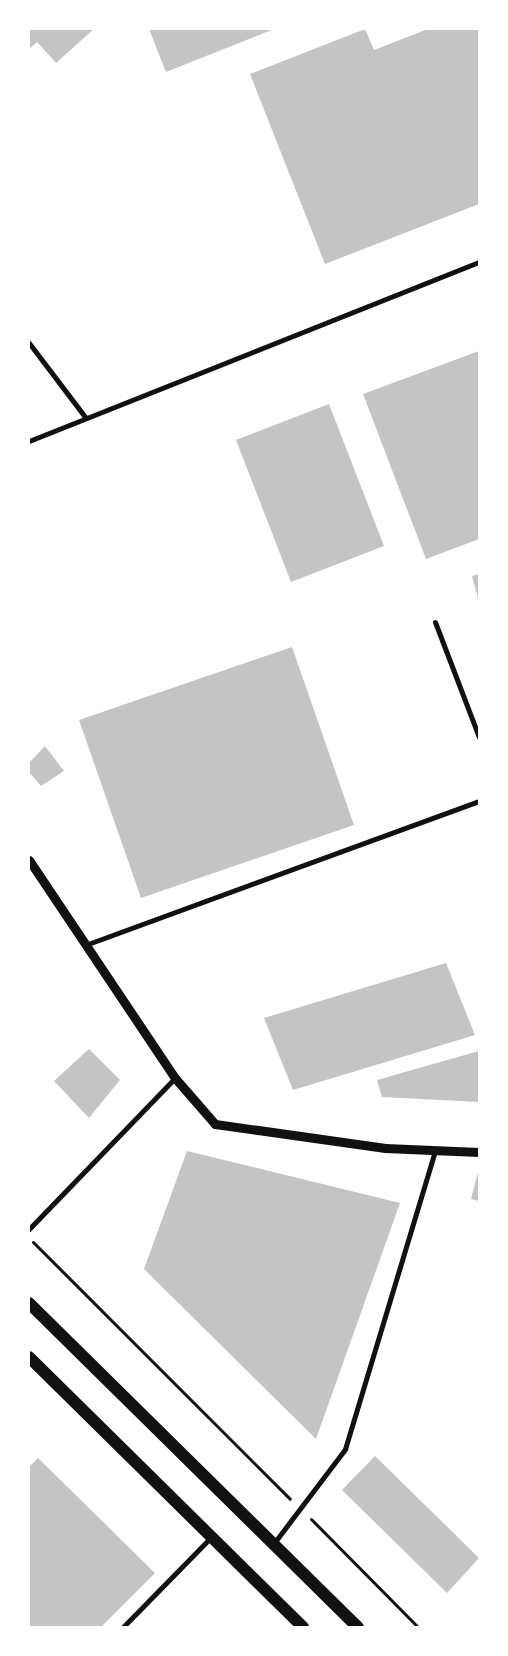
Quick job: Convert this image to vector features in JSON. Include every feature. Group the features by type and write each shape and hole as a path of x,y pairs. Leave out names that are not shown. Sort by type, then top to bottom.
{"main road":[{"path":"29,1303 358,1627"},
{"path":"29,1357 303,1627"}],"street":[{"path":"29,440 479,262"},
{"path":"29,343 86,418"},
{"path":"435,622 479,737"},
{"path":"88,944 479,801"},
{"path":"29,860 88,944 175,1078 215,1124 385,1148 479,1152"},
{"path":"29,1229 175,1078"},
{"path":"274,1543 298,1507 345,1449 436,1150"},
{"path":"124,1627 211,1536"}],"path":[{"path":"29,1238 418,1627"}],"building":[{"path":"29,29 94,29 56,63 37,42 29,49"},
{"path":"149,29 274,29 166,72"},
{"path":"365,29 374,50 428,29 479,29 479,204 325,264 250,74"},
{"path":"479,351 479,539 426,559 363,394"},
{"path":"329,404 384,546 291,582 236,440"},
{"path":"479,574 479,602 472,576"},
{"path":"292,647 354,825 141,898 79,720"},
{"path":"45,746 64,771 41,786 29,772 29,763"},
{"path":"446,963 475,1035 293,1090 264,1018"},
{"path":"89,1049 120,1080 89,1118 54,1081"},
{"path":"479,1051 479,1102 382,1097 377,1080"},
{"path":"187,1151 400,1203 316,1439 144,1269"},
{"path":"479,1168 479,1201 471,1199"},
{"path":"375,1456 479,1558 447,1593 342,1490"},
{"path":"38,1458 155,1573 101,1627 29,1627 29,1467"}]}
